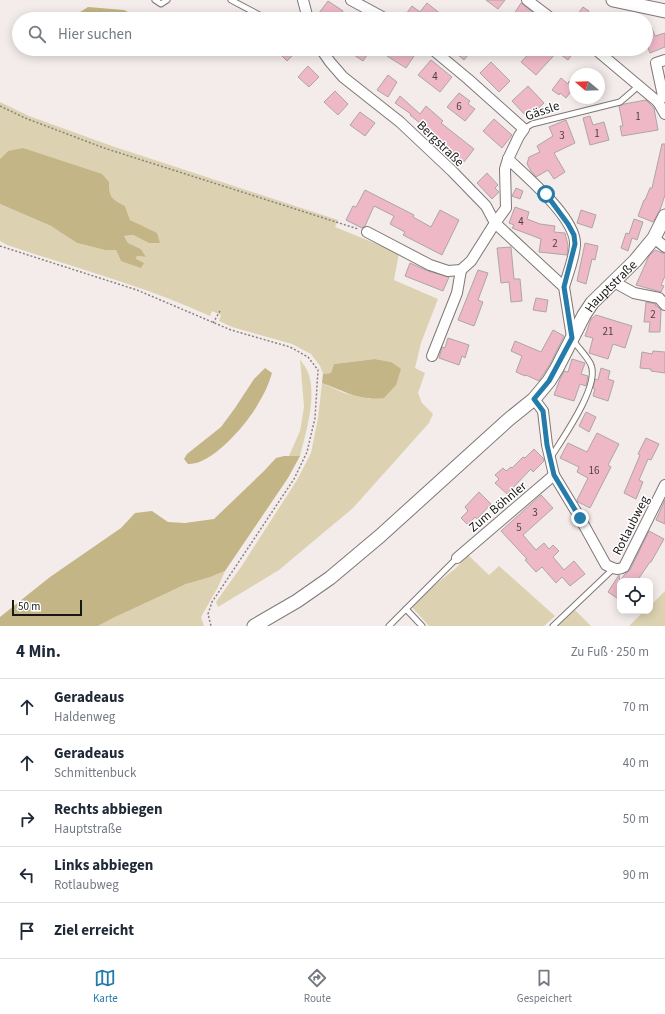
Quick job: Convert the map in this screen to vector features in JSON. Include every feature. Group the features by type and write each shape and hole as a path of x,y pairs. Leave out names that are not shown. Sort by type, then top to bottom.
{"street":[{"path":"303,0 306,12"},
{"path":"350,0 373,12"},
{"path":"527,0 543,12"},
{"path":"613,0 665,11"},
{"name":"Bergstraße","path":"326,56 343,77 400,122 452,171 486,206 495,223 564,287"},
{"path":"440,56 524,129"},
{"path":"604,56 658,102 665,114"},
{"path":"658,102 663,96 656,63 665,60"},
{"name":"Gässle","path":"495,223 506,208 505,169 508,159 524,129"},
{"path":"508,159 546,194 568,224 574,235 575,244 564,287 572,338"},
{"name":"Hauptstraße","path":"254,626 297,601 330,578 386,531 508,420 534,399 553,374 584,315 592,303 635,261 654,238 665,216"},
{"path":"432,356 457,293 461,270 471,261 495,223"},
{"path":"367,232 430,265 448,270 461,270"},
{"path":"654,238 665,247"},
{"path":"614,282 634,293 659,298 665,305"},
{"name":"Rotlaubweg","path":"534,399 543,411 547,445 554,475 606,565 613,569 624,567 665,485"},
{"name":"Zum Böhnler","path":"457,558 554,475"}],"lane":[{"path":"155,0 161,4 167,0"},
{"path":"231,0 254,12"},
{"name":"Gässle","path":"524,129 532,124 620,102 638,85"},
{"path":"550,458 575,419 586,397 593,377 592,366 572,338"},
{"path":"389,626 457,558"},
{"path":"553,626 613,569"},
{"path":"406,609 422,626"}],"path":[{"path":"0,106 25,118 104,148 367,232"},
{"path":"0,246 137,290 231,330 290,347 308,357 318,370 315,418 306,452 294,479 212,602 208,614 211,626"},
{"path":"213,323 220,311"}],"shaded area":[{"path":"88,7 124,10 128,12 80,12"},
{"path":"0,102 29,116 112,146 338,220 335,227 399,253 394,280 438,299 421,343 415,368 425,373 418,393 422,403 433,414 429,423 353,508 279,570 218,607 216,602 241,567 297,480 311,453 318,418 322,383 344,393 370,399 391,362 375,359 334,364 331,373 323,374 320,366 311,354 292,344 232,327 219,321 221,315 212,311 210,316 135,286 7,245 0,241 0,204 51,226 77,243 105,250 116,250 121,261 136,259 137,256 146,257 141,249 128,243 124,236 133,235 149,243 141,226 130,220 125,206 117,202 112,197 109,182 8,151 0,159"},
{"path":"23,148 102,174 109,182 112,197 117,202 125,206 130,220 157,233 160,243 149,243 133,235 124,236 128,243 141,249 146,257 137,256 136,259 144,263 141,268 121,261 116,250 105,250 77,243 51,226 0,204 0,159 8,151"},
{"path":"300,359 307,370 310,379 310,413 300,456 289,456 300,431 304,407"},
{"path":"375,359 391,362 401,369 396,385 384,398 375,399 359,397 322,383 323,374 331,373 334,364"},
{"path":"265,368 272,373 266,389 253,412 238,432 218,451 197,463 188,464 184,459 187,454 221,427 254,379"},
{"path":"284,456 300,456 288,478 225,571 186,584 98,626 0,626 0,617 50,577 121,528 135,513 152,511 168,522 185,523 214,519 276,458"},
{"path":"468,555 489,575 499,566 555,616 544,626 429,626 410,605 456,568"},
{"path":"225,571 201,617 204,626 98,626 151,599 189,583"},
{"path":"665,591 665,626 629,626 641,614 653,614 653,603"},
{"path":"575,610 591,626 556,626"}],"building":[{"path":"486,0 505,0 498,9"},
{"path":"328,1 343,11 342,12 320,12"},
{"path":"427,3 438,12 420,12"},
{"path":"521,3 533,12 515,12"},
{"path":"412,6 420,12 408,12"},
{"path":"583,7 589,11 588,12 579,12"},
{"path":"653,31 655,36 665,33 665,47 653,52"},
{"path":"282,56 292,56 287,61"},
{"path":"356,56 366,56 363,61"},
{"path":"387,56 414,56 406,68"},
{"path":"459,56 467,56 464,60"},
{"path":"527,56 553,56 536,75 521,62"},
{"path":"562,56 571,56 568,60"},
{"path":"431,60 452,77 440,92 418,75"},
{"path":"491,62 510,81 499,92 480,73"},
{"path":"308,66 319,77 309,87 298,77"},
{"path":"388,75 397,82 388,97 377,90"},
{"path":"561,78 568,84 569,81 569,94 566,98 560,93 559,95 552,90"},
{"path":"528,86 544,103 528,118 512,101"},
{"path":"335,91 348,104 338,115 324,102"},
{"path":"459,93 470,101 468,104 475,109 465,121 447,107"},
{"path":"400,96 420,114 426,106 443,121 441,123 474,149 464,162 442,144 443,142 410,115 411,114 395,103"},
{"path":"646,100 654,108 658,130 622,136 620,126 623,126 619,106"},
{"path":"360,112 375,123 365,136 350,125"},
{"path":"590,116 593,125 604,122 609,140 590,145 583,118"},
{"path":"494,119 512,135 502,148 483,131"},
{"path":"566,120 575,143 554,153 565,172 554,179 548,170 536,177 527,164 529,157 540,152 537,146 553,136 549,127"},
{"path":"662,144 665,144 665,195 660,210 653,222 638,216 650,188 652,188"},
{"path":"487,173 498,185 495,188 499,192 492,199 477,183"},
{"path":"516,188 523,191 520,199 512,196"},
{"path":"365,190 414,215 413,217 431,227 440,210 459,220 442,255 403,235 405,232 390,224 394,216 374,206 365,226 362,228 346,220 353,206 356,207"},
{"path":"515,207 529,212 527,219 540,224 555,226 554,232 565,233 568,245 567,255 539,252 541,239 512,228 514,225 509,223"},
{"path":"581,210 596,215 592,228 577,223"},
{"path":"634,219 643,222 637,240 632,238 628,251 621,248 626,233 629,234"},
{"path":"585,243 598,246 595,260 592,259 586,284 577,281"},
{"path":"511,247 514,279 520,279 522,301 511,302 509,282 501,283 497,248"},
{"path":"655,250 665,254 665,276 661,285 664,286 661,292 636,285 649,256"},
{"path":"410,263 428,271 449,277 443,291 405,276"},
{"path":"478,270 488,273 478,300 483,302 474,326 458,320"},
{"path":"536,298 548,300 546,312 533,310"},
{"path":"646,302 656,304 655,306 661,310 660,332 649,332 650,322 644,322"},
{"path":"596,315 632,326 625,348 613,344 608,359 589,353 593,338 585,336 591,319"},
{"path":"553,330 564,336 550,364 539,381 516,372 522,356 511,351 515,341 541,352"},
{"path":"448,338 469,345 465,358 462,356 459,365 439,358 442,347 445,348"},
{"path":"653,351 665,352 665,373 640,368 642,352 652,354"},
{"path":"572,359 585,363 581,374 588,376 586,386 580,384 574,401 554,395 564,371 568,372"},
{"path":"601,368 610,371 608,379 614,381 608,401 593,396 595,379 598,380"},
{"path":"586,412 596,417 589,432 579,426"},
{"path":"597,433 619,444 608,465 611,467 590,508 577,500 588,478 577,472 579,467 560,458 568,443 587,452"},
{"path":"646,438 659,444 651,460 648,459 639,480 643,482 636,499 624,493 640,455 638,454"},
{"path":"534,449 544,461 533,472 531,469 507,494 495,483 499,479 495,475 503,468 506,471 511,467 512,468"},
{"path":"479,492 491,504 477,519 475,517 468,525 461,518 468,511 465,507"},
{"path":"541,495 553,508 523,535 536,550 544,543 549,549 553,545 559,551 553,557 564,570 574,561 585,574 570,586 562,577 556,583 542,567 536,572 525,560 527,559 501,531"},
{"path":"665,500 665,524 656,520"},
{"path":"649,531 664,539 639,578 622,578 630,570"},
{"path":"617,578 617,598 608,592"}],"route":[{"path":"546,194 568,224 574,235 575,244 572,261 564,287 572,338 549,381 534,399 543,411 547,445 554,475 580,518"}]}
